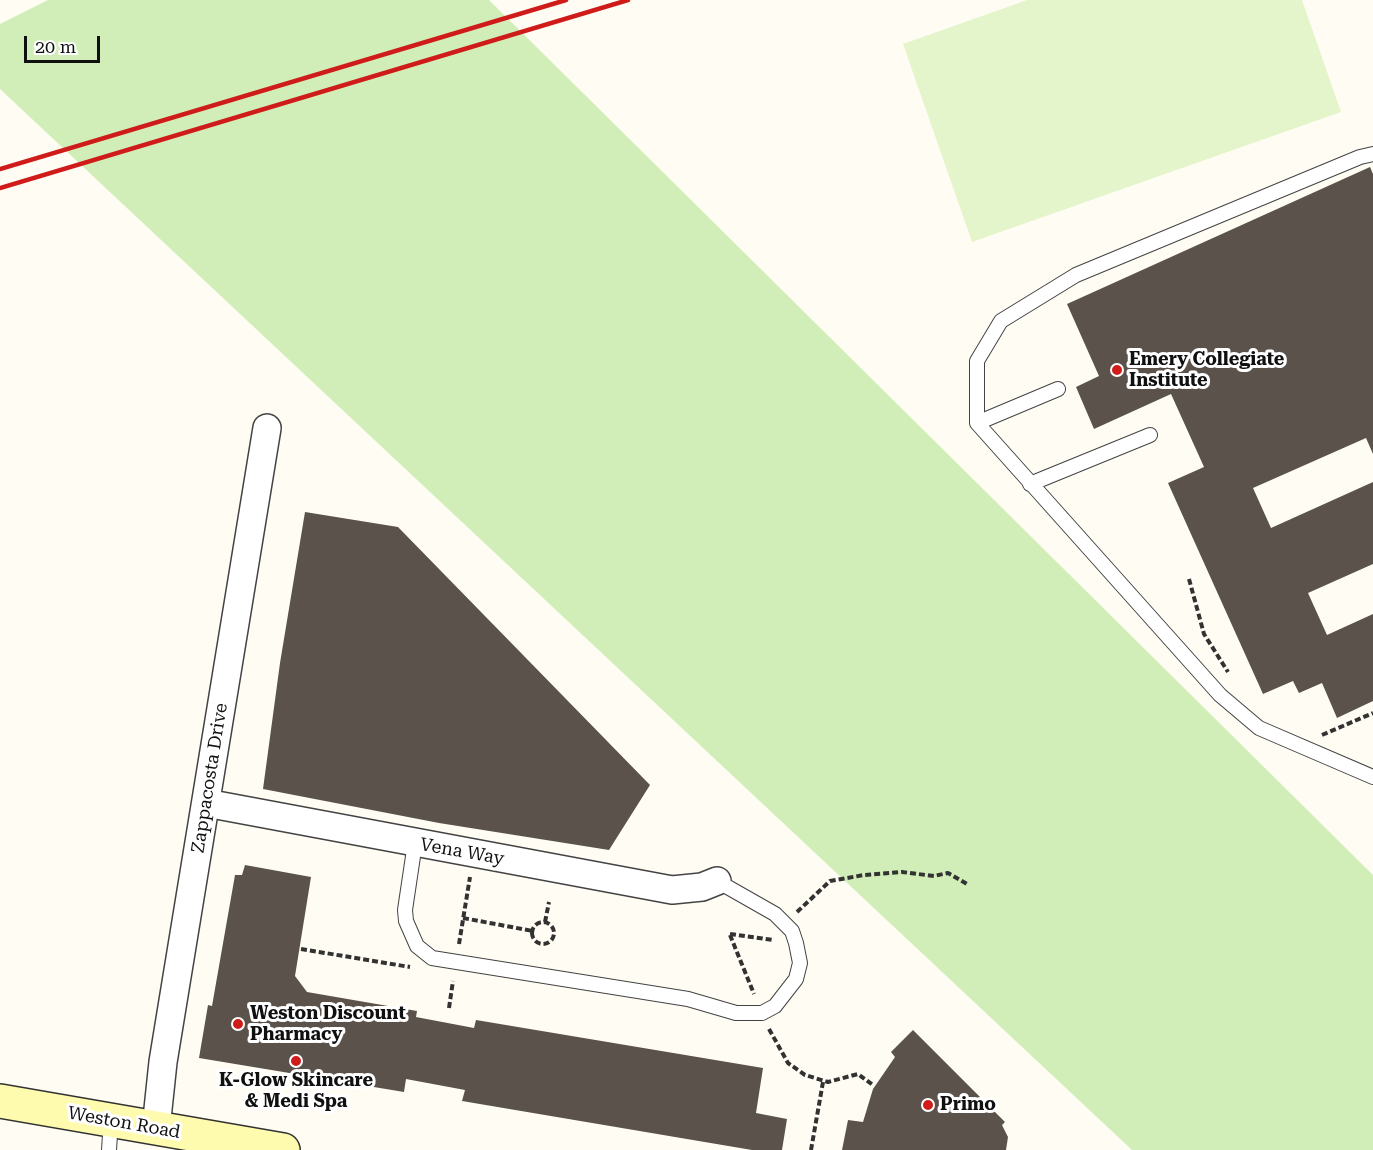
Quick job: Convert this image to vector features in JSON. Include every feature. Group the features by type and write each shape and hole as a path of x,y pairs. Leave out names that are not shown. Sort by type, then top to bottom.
{"main road":[{"name":"Weston Road","path":"0,1101 110,1135 155,1133 283,1150"}],"street":[{"name":"Zappacosta Drive","path":"155,1133 163,1062 267,428"},
{"name":"Vena Way","path":"206,803 672,890 702,887 717,880"}],"lane":[{"path":"1373,154 1360,157 1076,275 1001,321 976,361 977,423 1220,695 1259,728 1373,777"},
{"path":"977,423 1058,389"},
{"path":"1030,484 1150,435"},
{"path":"415,843 405,910 406,921 417,946 432,958 688,999 735,1012 762,1013 776,1006 796,979 800,963 796,943 792,932 775,914 717,880"}],"path":[{"path":"1189,579 1204,634 1229,674"},
{"path":"1321,735 1373,712"},
{"path":"1312,732 1332,740"},
{"path":"449,1008 475,853"},
{"path":"818,892 830,881 885,872 924,873 934,876 948,873 967,884"},
{"path":"545,922 549,902"},
{"path":"463,918 533,930"},
{"path":"545,922 553,929 554,936 550,942 539,943 534,938 533,930 536,925 545,922"},
{"path":"729,934 777,1047 788,1063 805,1075 823,1082 840,1080 858,1074 873,1086"},
{"path":"301,949 410,967"},
{"path":"811,1150 823,1082"}],"green space":[{"path":"48,0 489,0 1373,875 1373,1150 1132,1150 0,89 0,24"},
{"path":"1027,0 1302,0 1341,112 972,242 903,44"}],"building":[{"path":"1370,167 1373,174 1373,454 1366,438 1253,488 1271,528 1373,482 1373,564 1308,593 1327,635 1373,614 1373,701 1337,718 1322,683 1299,693 1293,681 1263,694 1168,483 1204,467 1171,394 1094,429 1076,387 1099,376 1067,304"},
{"path":"305,512 398,527 650,785 609,850 439,823 263,789 280,663"},
{"path":"245,865 311,877 295,976 307,992 417,1011 416,1017 474,1028 476,1020 763,1068 756,1113 787,1119 782,1150 752,1150 462,1101 465,1090 406,1079 404,1092 199,1058 208,1005 212,1006 235,875 242,875"},
{"name":"Primo","path":"913,1030 1005,1122 1002,1125 1008,1137 1006,1150 842,1150 848,1120 863,1122 873,1089 895,1057 891,1052"}],"railway":[{"path":"0,169 566,0"},
{"path":"0,188 628,0"}],"place":[{"name":"Emery Collegiate Institute","path":"1117,370"},
{"name":"Weston Discount Pharmacy","path":"238,1024"},
{"name":"K-Glow Skincare & Medi Spa","path":"296,1061"},
{"name":"Primo","path":"928,1105"}]}
